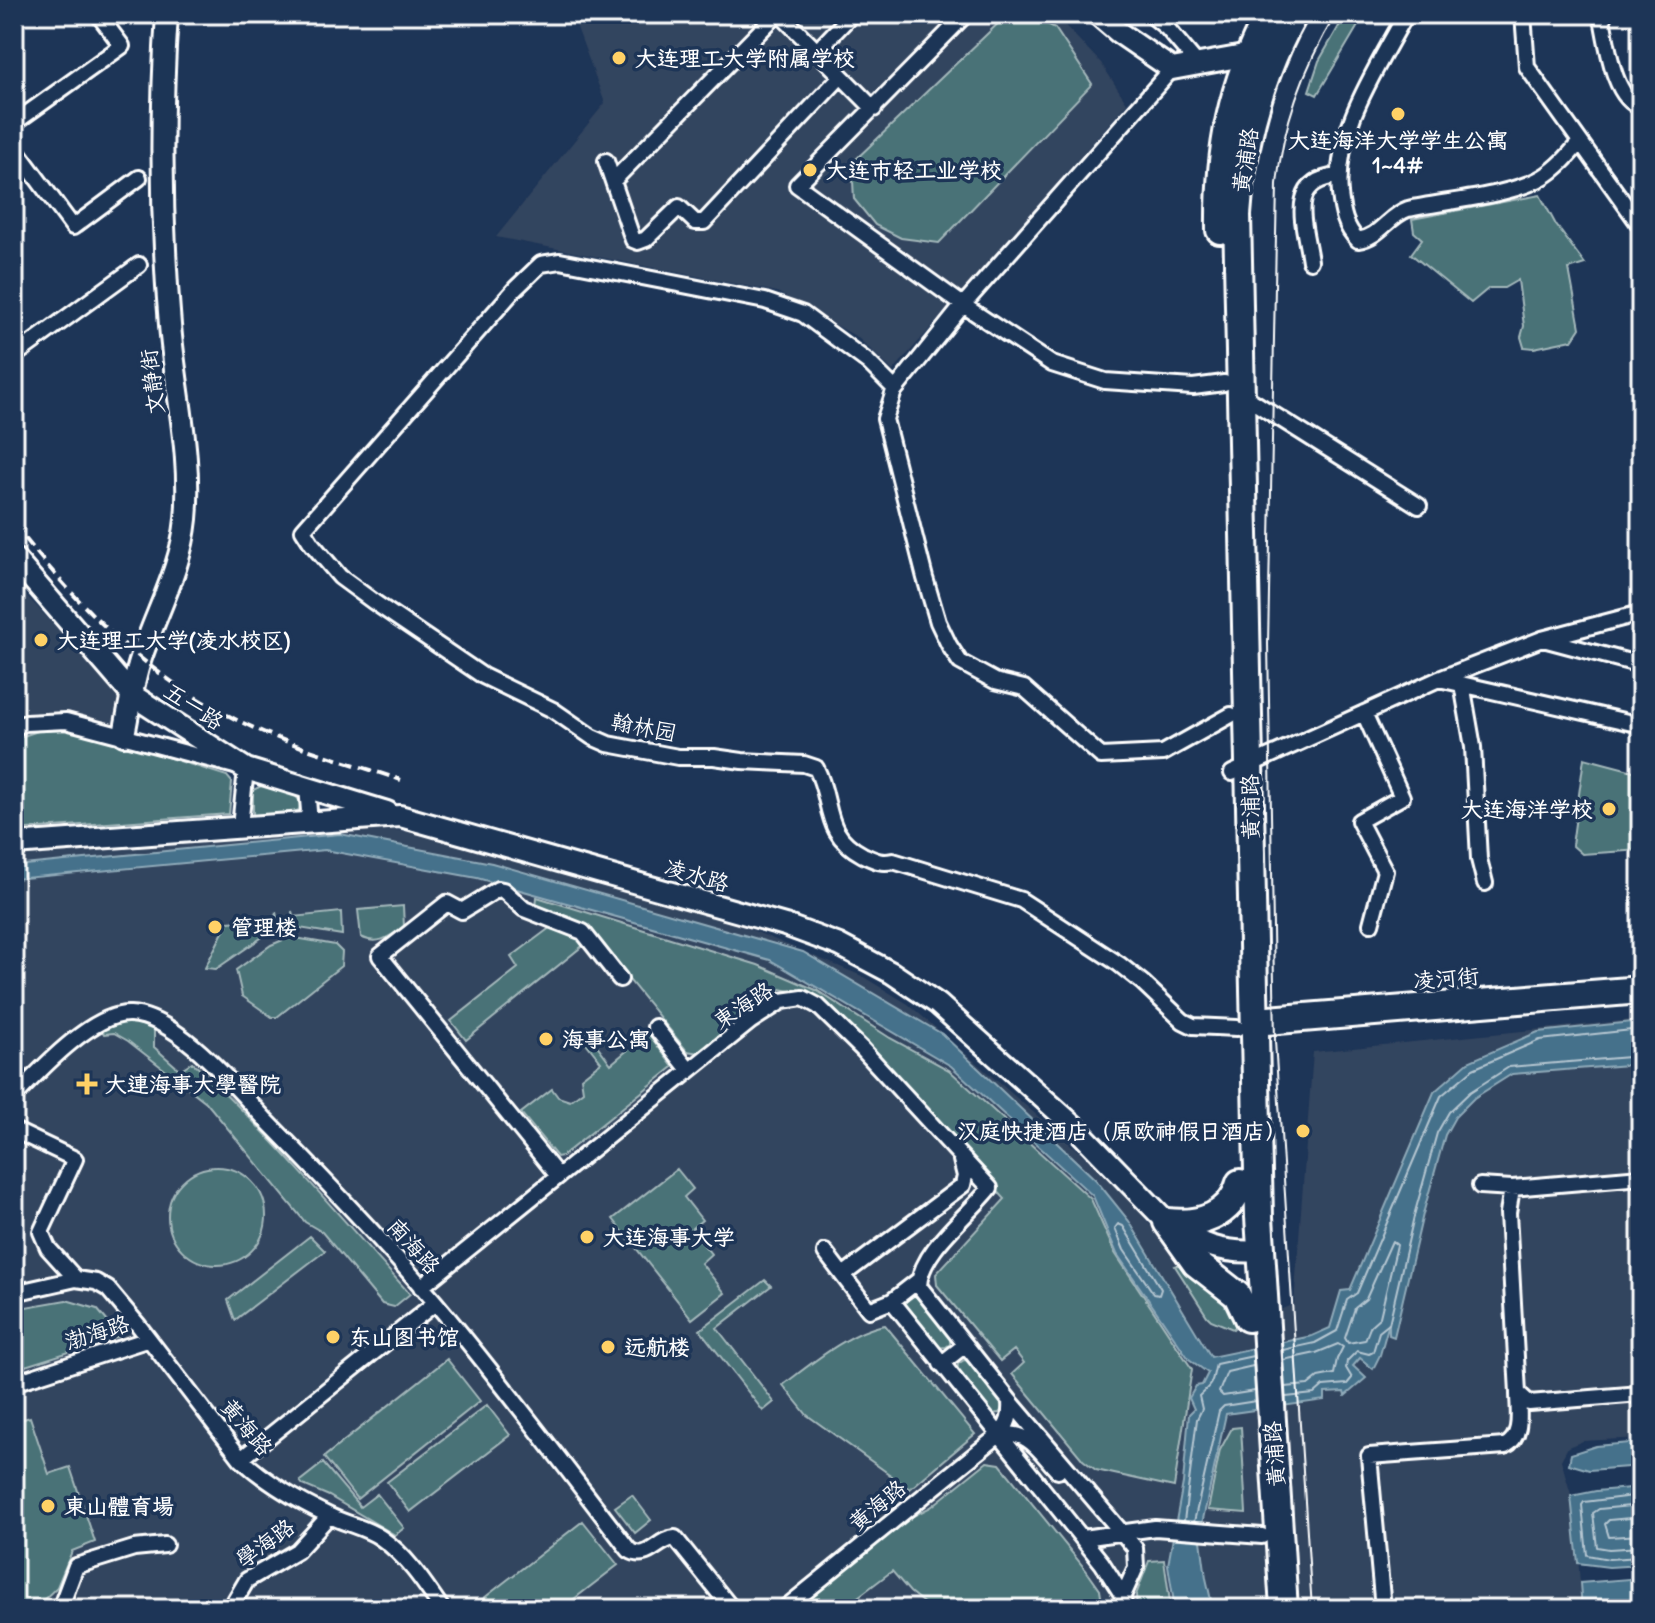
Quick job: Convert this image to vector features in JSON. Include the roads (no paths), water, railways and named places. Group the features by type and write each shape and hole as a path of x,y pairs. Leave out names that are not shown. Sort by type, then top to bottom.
{"highway":[{"name":"黄浦路","path":"1269,14 1235,94 1221,162 1232,389 1254,1322 1284,1609"},
{"name":"黄浦路","path":"1240,769 1231,715 1232,389 1237,215 1242,154 1256,101 1294,14"},
{"name":"黄浦路","path":"1249,1024 1240,1183 1252,1252"},
{"path":"1167,1222 1196,1223 1221,1212 1237,1194 1240,1183"},
{"path":"1167,1222 1196,1263 1237,1295 1254,1322"},
{"name":"黄浦路","path":"1263,1417 1262,1536 1266,1609"}],"main road":[{"name":"文静街","path":"124,735 141,658 173,581 186,515 185,465 163,247 163,73 167,14"},
{"path":"1097,14 1172,69 1249,55"},
{"name":"五一路","path":"14,558 132,695 246,769 400,816"},
{"name":"凌水路","path":"14,844 400,816 785,925 839,945 892,973 957,1020 1074,1126 1167,1222 1202,1244 1225,1251 1252,1252"}],"street":[{"path":"14,123 122,46 98,14"},
{"path":"613,181 778,14 874,109"},
{"path":"817,51 852,14"},
{"path":"966,14 797,185 963,305 1052,364 1105,381 1232,389 1419,506"},
{"path":"1150,14 1167,28 1194,60"},
{"path":"1406,14 1349,125 1338,176 1341,208 1347,225 1358,240 1378,232 1397,212 1483,195 1542,178 1580,142"},
{"path":"1523,14 1527,67 1641,227"},
{"path":"1601,14 1611,62 1620,86 1634,105 1641,107"},
{"path":"1172,69 963,305 895,389 885,419 938,622 960,662 995,681 1024,688 1101,756 1163,753 1231,715"},
{"path":"606,161 633,240 646,239 679,207 695,222 704,222 841,76"},
{"path":"14,147 73,227 139,178"},
{"path":"1310,261 1302,209 1305,194 1320,177 1338,176"},
{"name":"翰林园","path":"895,389 868,362 803,314 765,301 560,261 541,264 303,530 340,577 483,676 553,710 592,737 608,744 678,757 804,764 816,768 830,821 850,848 878,863 893,861 1021,900 1119,964 1183,1021 1193,1026 1249,1024"},
{"path":"14,356 139,265"},
{"path":"1240,769 1439,679 1542,639 1641,613"},
{"path":"1542,639 1641,665"},
{"path":"1439,679 1641,725"},
{"path":"1462,684 1473,747 1479,859 1485,883"},
{"path":"1364,713 1402,797 1359,821 1385,871 1371,924"},
{"path":"14,728 25,723 66,721 246,769 240,826"},
{"path":"306,822 309,811 307,787"},
{"path":"558,1176 380,956 447,903 462,911 498,889 524,909 583,932 620,979"},
{"name":"凌河街","path":"1249,1024 1641,984"},
{"name":"凌河街","path":"1249,1024 1641,996"},
{"name":"東海路","path":"421,1287 751,1021 782,1001 803,998 818,1006 863,1050 990,1188 928,1256 919,1280"},
{"name":"南海路","path":"14,1097 39,1071 108,1017 130,1014 151,1019 170,1029 226,1078 421,1287 629,1550 645,1554 666,1539 675,1538 732,1609"},
{"path":"655,1027 689,1070"},
{"path":"14,1130 75,1159 41,1232 48,1248 76,1279 14,1293"},
{"path":"843,1275 963,1185 962,1162 954,1149"},
{"path":"1480,1186 1512,1188 1641,1177"},
{"path":"1383,1609 1369,1456 1505,1446 1513,1442 1518,1434 1508,1213 1512,1188"},
{"path":"825,1252 869,1310 892,1301 919,1280"},
{"name":"黃海路","path":"76,1279 96,1282 108,1289 241,1459 274,1486 329,1516 380,1538 413,1567 442,1609"},
{"path":"919,1280 919,1286 1010,1401 1135,1548 1136,1567 1124,1603"},
{"path":"892,1301 1083,1538 1124,1603"},
{"path":"241,1459 435,1303"},
{"name":"渤海路","path":"14,1383 149,1339"},
{"path":"941,1364 965,1345"},
{"path":"1518,1393 1529,1403 1641,1394"},
{"path":"999,1435 1008,1425 1010,1401"},
{"path":"999,1435 1016,1432 1026,1437 1062,1474 1081,1483"},
{"name":"黃海路","path":"784,1609 999,1435"},
{"name":"學海路","path":"230,1609 247,1580 297,1551 329,1516"},
{"path":"1083,1538 1155,1528 1262,1536"},
{"path":"60,1609 76,1566 134,1548 165,1545"}],"water":[{"path":"340,834 492,863 803,952 942,1034 1096,1180 1129,1221 1211,1357 1312,1336 1330,1328 1341,1291 1350,1290 1434,1092 1468,1062 1538,1032 1641,1021 1641,1064 1512,1074 1474,1098 1455,1117 1445,1135 1423,1214 1394,1337 1389,1335 1389,1323 1373,1369 1360,1358 1353,1366 1366,1378 1345,1396 1344,1392 1325,1393 1325,1400 1226,1414 1200,1533 1213,1609 1175,1609 1168,1565 1183,1483 1189,1414 1194,1409 1189,1398 1196,1386 1202,1385 1208,1373 1189,1359 1117,1254 1093,1196 951,1066 770,960 477,878 325,850 14,879 14,866"},
{"path":"1641,1442 1641,1466 1589,1470 1569,1464 1571,1454 1596,1446"},
{"path":"1641,1487 1641,1565 1609,1567 1578,1563 1571,1496"},
{"path":"1641,1578 1641,1609 1582,1609 1580,1583"}],"tram line":[{"path":"1312,1609 1275,1041 1268,644 1277,184 1284,139 1297,96 1314,54 1336,14"}],"railway":[{"path":"14,524 86,608 170,681 253,728 401,780"}],"place":[{"name":"大连理工大学附属学校","path":"619,58"},
{"name":"大连海洋大学学生公寓 1~4#","path":"1398,114"},
{"name":"大连市轻工业学校","path":"810,170"},
{"name":"大连理工大学(凌水校区)","path":"41,640"},
{"name":"大连海洋学校","path":"1609,809"},
{"name":"管理楼","path":"215,927"},
{"name":"海事公寓","path":"546,1039"},
{"name":"大連海事大學醫院","path":"87,1084"},
{"name":"汉庭快捷酒店（原欧神假日酒店）","path":"1303,1131"},
{"name":"大连海事大学","path":"587,1237"},
{"name":"东山图书馆","path":"333,1337"},
{"name":"远航楼","path":"608,1347"},
{"name":"東山體育場","path":"48,1506"}]}
